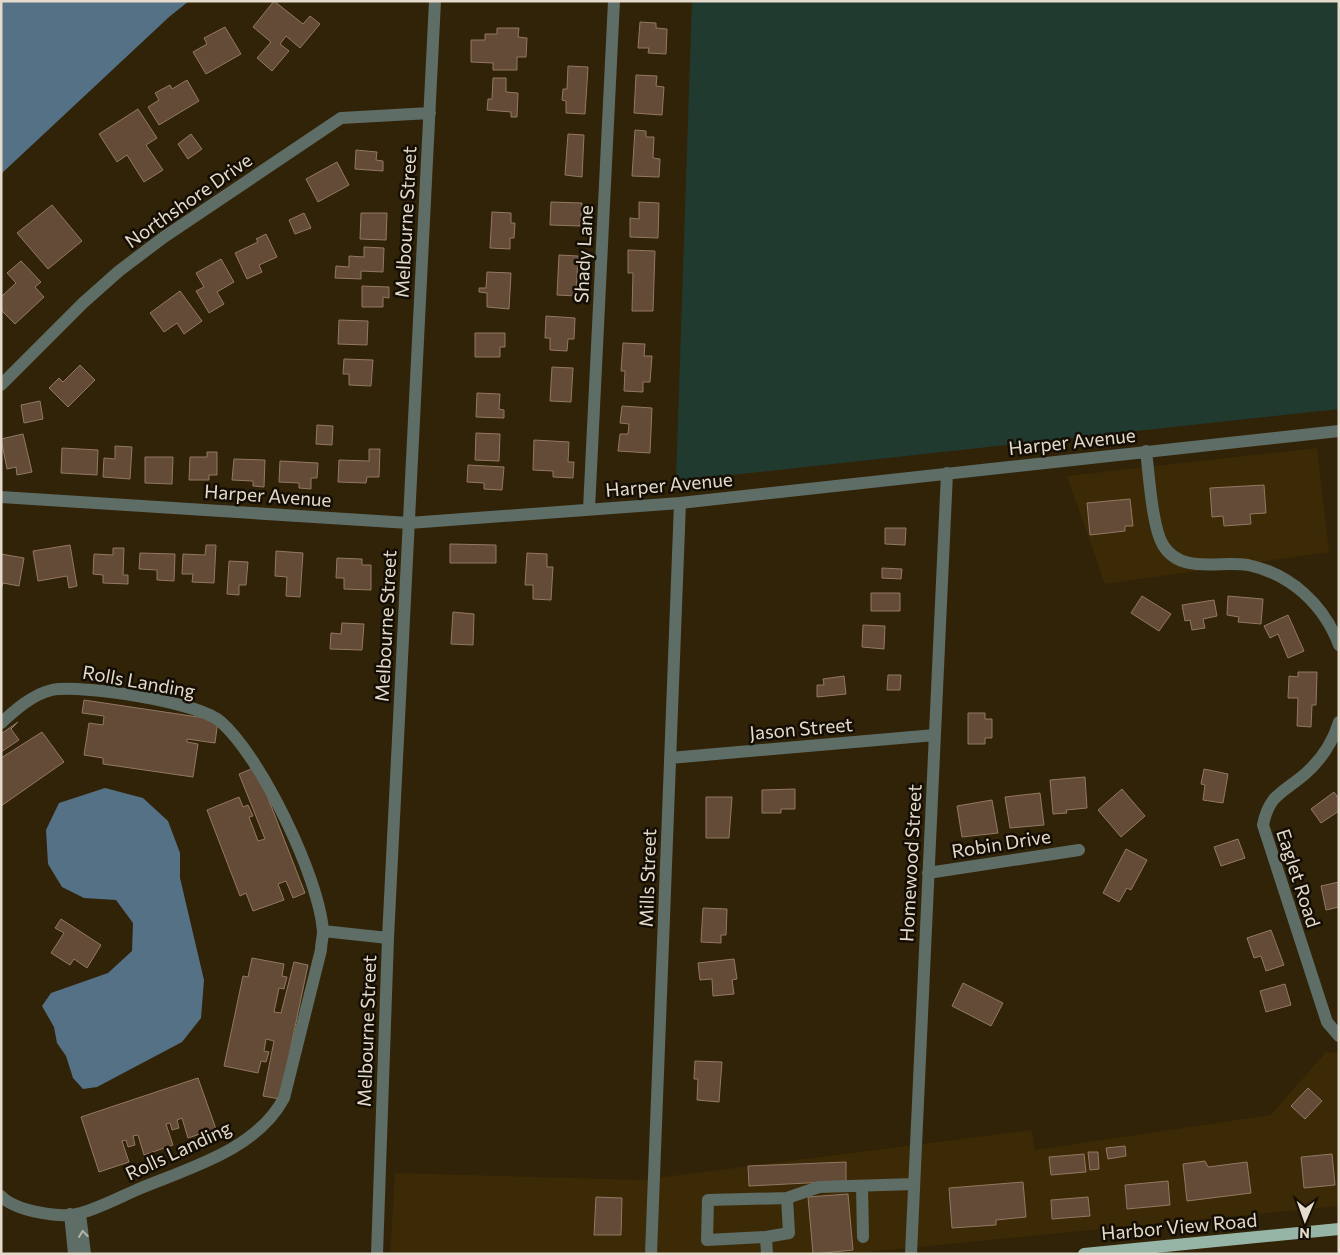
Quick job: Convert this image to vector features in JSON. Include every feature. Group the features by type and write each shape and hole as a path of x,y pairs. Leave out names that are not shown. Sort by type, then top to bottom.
{"main road":[{"name":"Harbor View Road","path":"1084,1254 1141,1251 1339,1229"}],"street":[{"name":"Melbourne Street","path":"377,1254 388,938 435,1"},
{"name":"Shady Lane","path":"589,510 614,1"},
{"name":"Northshore Drive","path":"1,385 83,303 119,271 164,237 341,118 430,114"},
{"name":"Harper Avenue","path":"1,497 409,523 680,503 1339,431"},
{"path":"1146,451 1158,529 1163,545 1175,558 1191,565 1230,563 1248,565 1284,578 1314,602 1325,617 1339,645"},
{"name":"Homewood Street","path":"911,1254 947,473"},
{"name":"Mills Street","path":"651,1254 680,503"},
{"name":"Rolls Landing","path":"1,723 35,698 51,690 73,688 170,703 202,711 220,720 246,749 291,830 312,883 323,931 321,950 284,1098 275,1115 258,1131 224,1153 75,1214 40,1212 19,1208 1,1196"},
{"name":"Eaglet Road","path":"1339,722 1330,743 1319,759 1306,773 1276,795 1266,809 1263,826 1327,1022 1339,1036"},
{"name":"Jason Street","path":"670,758 935,735"},
{"name":"Robin Drive","path":"928,873 1079,850"},
{"path":"323,931 388,938"},
{"path":"787,1198 789,1233 766,1237 707,1240 708,1200 787,1198 819,1187 914,1184"},
{"path":"862,1186 863,1237"},
{"path":"74,1254 75,1214"},
{"path":"75,1214 85,1254"},
{"path":"766,1237 767,1254"}],"shaded area":[{"path":"1317,448 1329,552 1105,584 1067,476"},
{"path":"1326,1052 1339,1053 1339,1206 847,1254 390,1254 395,1173 641,1180 1032,1130 1035,1150 1271,1115"}],"green space":[{"path":"692,1 1339,1 1339,409 676,481"}],"water":[{"path":"1,1 189,1 169,17 1,174"},
{"path":"105,788 143,798 168,821 180,853 180,878 204,980 201,1018 182,1042 97,1087 83,1089 73,1078 66,1056 57,1043 54,1027 42,1006 51,993 108,973 132,951 133,923 116,900 84,898 62,887 48,864 46,830 59,803"}],"building":[{"path":"274,1 303,24 310,16 320,24 300,48 286,36 280,44 289,51 272,71 257,58 271,42 253,27"},
{"path":"640,22 656,23 656,28 667,29 666,54 648,53 649,48 638,48"},
{"path":"225,27 241,54 206,74 193,52 207,44 204,38"},
{"path":"497,28 519,28 518,37 527,38 526,57 517,57 517,70 493,70 493,63 471,62 471,40 485,40 485,34 497,34"},
{"path":"568,66 588,67 585,114 566,113 566,101 562,100 563,89 567,89"},
{"path":"636,75 657,76 656,86 664,87 662,115 634,113"},
{"path":"493,78 506,78 506,92 518,93 517,117 511,117 511,112 487,110 488,99 492,99"},
{"path":"187,80 199,101 159,125 148,107 159,100 155,93 170,85 172,89"},
{"path":"138,109 157,138 146,145 163,170 144,182 127,155 117,162 99,134"},
{"path":"635,130 646,131 646,137 654,137 653,158 660,159 659,177 632,176"},
{"path":"191,134 202,149 188,159 178,144"},
{"path":"568,134 584,135 582,177 565,175"},
{"path":"356,150 377,152 376,160 383,161 383,171 355,169"},
{"path":"337,162 349,185 318,202 306,179"},
{"path":"551,202 582,203 580,226 550,225"},
{"path":"639,202 659,203 658,238 630,237 630,218 639,219"},
{"path":"52,205 82,241 48,269 17,233"},
{"path":"492,212 511,213 511,223 515,223 514,238 510,238 510,249 490,248"},
{"path":"304,213 311,228 295,234 289,220"},
{"path":"361,213 387,213 386,240 360,239"},
{"path":"266,234 277,257 259,265 262,272 247,279 235,253 258,242 256,239"},
{"path":"364,247 384,248 383,272 361,271 361,279 335,278 336,266 349,267 349,256 364,257"},
{"path":"628,250 655,251 653,311 632,311 633,273 628,273"},
{"path":"559,255 578,256 576,296 557,295"},
{"path":"221,259 234,282 217,292 224,304 209,313 196,291 204,287 196,273"},
{"path":"21,261 41,282 35,287 44,297 15,324 1,310 1,297 16,283 7,273"},
{"path":"487,272 511,273 509,309 487,307 487,293 479,292 479,288 486,288"},
{"path":"362,286 389,287 389,298 383,297 383,307 362,307"},
{"path":"180,291 202,321 184,334 177,323 164,332 150,313"},
{"path":"546,316 575,318 574,339 568,339 567,351 550,350 550,338 545,338"},
{"path":"339,320 368,321 367,345 338,344"},
{"path":"475,333 505,333 505,347 500,347 500,357 475,357"},
{"path":"623,343 645,344 644,356 652,356 650,382 643,382 643,392 624,391 625,371 621,371"},
{"path":"344,359 373,360 371,386 349,385 349,374 343,374"},
{"path":"80,365 95,380 68,407 49,388 59,378 63,382"},
{"path":"552,367 573,368 571,402 550,401"},
{"path":"477,393 500,394 499,409 504,410 504,418 476,417"},
{"path":"40,401 43,419 24,423 21,405"},
{"path":"622,406 652,408 650,453 618,451 620,434 628,434 629,424 620,423"},
{"path":"317,425 333,426 332,445 316,444"},
{"path":"476,433 500,434 499,461 475,460"},
{"path":"23,434 32,472 17,475 16,467 7,469 1,439"},
{"path":"534,440 569,442 568,462 574,462 573,478 553,477 553,471 533,470"},
{"path":"115,446 132,447 130,479 103,477 104,458 115,459"},
{"path":"62,448 98,450 97,475 61,473"},
{"path":"369,449 380,449 379,477 367,477 366,483 338,482 339,460 369,461"},
{"path":"207,452 217,452 217,475 209,475 209,480 189,480 190,457 207,457"},
{"path":"145,457 173,457 172,484 145,483"},
{"path":"234,459 265,460 264,487 253,486 253,481 232,480"},
{"path":"280,461 318,463 317,478 311,478 311,489 299,488 299,483 279,482"},
{"path":"468,465 504,467 502,490 484,489 484,483 467,482"},
{"path":"1264,485 1266,513 1250,514 1251,524 1224,526 1223,516 1212,517 1210,488"},
{"path":"1130,499 1133,526 1125,526 1125,531 1090,535 1087,503"},
{"path":"885,528 906,528 905,545 885,544"},
{"path":"450,544 496,545 496,563 450,563"},
{"path":"70,545 77,586 69,588 67,576 38,581 33,551"},
{"path":"206,545 216,545 214,583 192,582 193,574 182,574 183,554 205,555"},
{"path":"113,548 124,548 123,575 128,575 128,584 103,583 103,575 93,574 94,554 113,555"},
{"path":"276,551 303,553 300,597 286,596 287,577 275,576"},
{"path":"140,553 175,554 174,581 157,580 157,570 139,569"},
{"path":"527,553 547,554 547,567 553,567 551,600 533,599 533,585 525,585"},
{"path":"1,554 24,558 19,586 3,583 1,589"},
{"path":"337,558 362,559 362,565 371,565 371,590 344,589 344,578 336,578"},
{"path":"229,561 248,562 246,585 239,585 239,595 227,594"},
{"path":"882,568 902,569 901,579 882,578"},
{"path":"871,593 900,593 900,611 871,611"},
{"path":"1142,596 1171,614 1159,631 1131,613"},
{"path":"1228,596 1263,599 1261,624 1238,622 1239,617 1227,615"},
{"path":"1214,600 1217,616 1203,619 1205,628 1192,630 1190,620 1185,621 1182,605"},
{"path":"453,612 474,614 473,645 451,644"},
{"path":"1288,615 1304,651 1288,658 1278,634 1270,638 1264,626"},
{"path":"342,623 364,624 362,650 330,649 331,633 341,634"},
{"path":"863,625 885,626 884,649 862,647"},
{"path":"1298,672 1317,672 1316,705 1312,705 1311,727 1297,726 1298,698 1288,698 1289,676 1298,677"},
{"path":"888,675 901,675 900,690 887,690"},
{"path":"844,676 846,694 817,697 817,685 824,685 823,679"},
{"path":"84,700 218,720 215,743 187,739 187,742 198,744 193,777 103,764 103,758 84,755 89,723 103,725 104,716 82,713"},
{"path":"968,713 985,713 985,719 992,719 992,738 985,738 985,744 968,744"},
{"path":"18,722 11,729 19,740 1,752 1,734"},
{"path":"42,732 64,762 1,806 1,758"},
{"path":"256,767 305,893 293,898 286,881 278,884 284,900 253,911 246,893 240,896 207,810 239,797 243,807 248,805 253,816 249,817 258,841 265,839 239,774"},
{"path":"1204,769 1228,774 1223,803 1203,800 1205,785 1201,784"},
{"path":"1085,777 1087,808 1066,810 1067,813 1053,814 1050,780"},
{"path":"795,789 795,809 781,809 781,813 762,813 762,790"},
{"path":"1122,789 1145,816 1121,837 1098,810"},
{"path":"1334,792 1339,799 1339,811 1321,823 1311,809"},
{"path":"1040,793 1044,825 1010,828 1005,797"},
{"path":"706,797 732,797 729,838 706,838"},
{"path":"992,800 998,833 962,837 957,806"},
{"path":"1238,839 1245,858 1221,866 1214,847"},
{"path":"1126,849 1147,860 1131,890 1127,888 1119,902 1103,893"},
{"path":"1339,882 1339,907 1326,910 1321,886"},
{"path":"703,908 727,909 726,935 721,935 721,943 701,942"},
{"path":"61,919 101,945 87,968 74,959 70,965 51,953 64,933 55,928"},
{"path":"1271,930 1284,965 1266,971 1261,956 1254,958 1247,938"},
{"path":"252,958 284,964 282,976 287,977 284,989 279,988 274,1012 281,1013 294,962 308,965 280,1099 263,1096 274,1041 266,1039 264,1051 269,1052 266,1062 261,1061 258,1073 224,1066 243,976 248,977"},
{"path":"734,959 737,979 732,980 734,994 713,996 712,979 700,980 698,963"},
{"path":"963,983 1003,1003 991,1026 952,1006"},
{"path":"1285,984 1291,1005 1266,1012 1260,991"},
{"path":"695,1061 722,1062 719,1102 697,1100 698,1079 694,1079"},
{"path":"198,1078 216,1129 188,1138 182,1118 177,1120 179,1128 172,1130 170,1123 166,1124 173,1145 144,1155 138,1135 133,1136 135,1145 128,1147 126,1140 122,1141 129,1162 99,1172 81,1117"},
{"path":"1308,1088 1322,1101 1305,1119 1291,1106"},
{"path":"1125,1146 1126,1156 1108,1159 1106,1148"},
{"path":"1088,1152 1098,1152 1099,1169 1090,1170"},
{"path":"1084,1154 1086,1172 1051,1175 1049,1157"},
{"path":"1332,1154 1335,1185 1304,1188 1301,1157"},
{"path":"1205,1161 1208,1167 1247,1162 1251,1193 1187,1201 1183,1164"},
{"path":"846,1162 846,1181 749,1186 748,1166"},
{"path":"1168,1181 1170,1205 1127,1209 1125,1185"},
{"path":"1023,1182 1026,1217 996,1220 996,1225 952,1228 949,1188"},
{"path":"848,1194 853,1250 813,1254 808,1197"},
{"path":"596,1197 622,1198 621,1235 594,1235"},
{"path":"1088,1197 1090,1216 1052,1219 1051,1200"}]}
